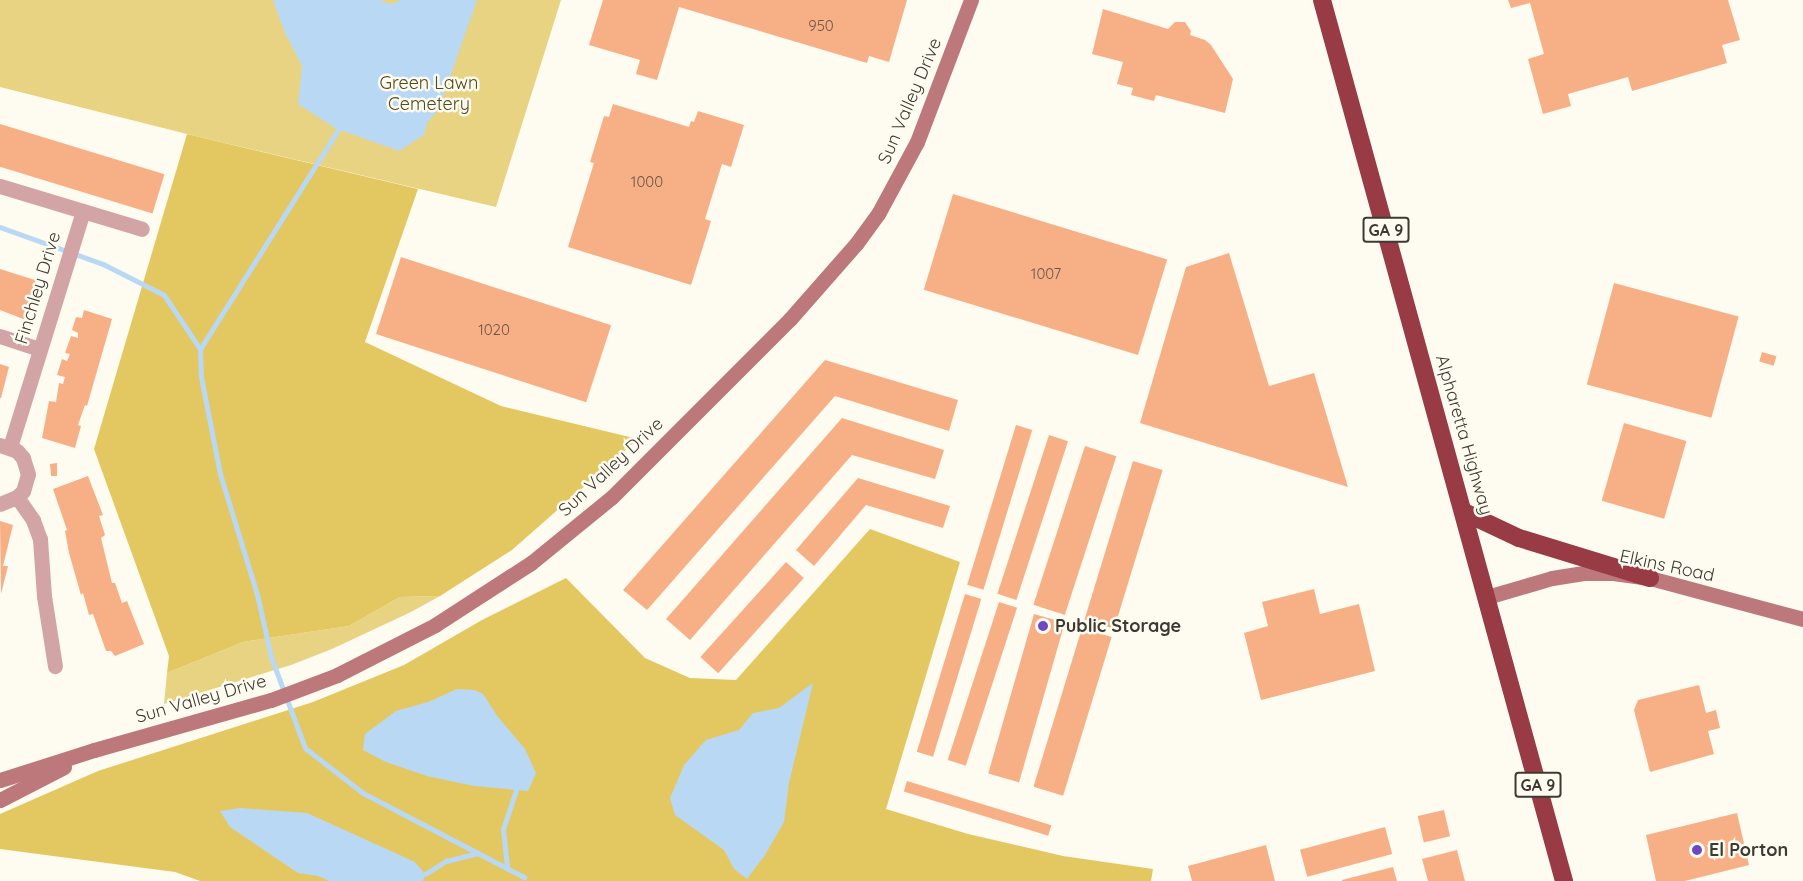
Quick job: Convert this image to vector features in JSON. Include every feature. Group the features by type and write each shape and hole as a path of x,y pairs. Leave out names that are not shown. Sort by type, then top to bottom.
{"highway":[{"name":"Alpharetta Highway","path":"1322,0 1564,881"},
{"path":"1464,512 1519,538 1650,578"}],"street":[{"name":"Sun Valley Drive","path":"0,780 94,750 271,700 371,660 483,596 531,563 612,497 790,319 850,251 878,214 917,142 971,0"},
{"path":"0,186 142,228"},
{"name":"Finchley Drive","path":"17,498 23,491 28,474 23,458 5,446 39,349 82,211"},
{"path":"0,336 39,349"},
{"path":"0,504 17,498 33,520 40,539 44,596 55,666"},
{"name":"Elkins Road","path":"1487,597 1552,578 1584,573 1650,578 1803,619"},
{"name":"Sun Valley Drive","path":"0,800 94,750"}],"green space":[{"name":"Green Lawn Cemetery","path":"0,0 561,0 496,207 0,87"},
{"path":"440,596 332,649 291,665 164,704 167,673 243,642 349,626 400,597"}],"shaded area":[{"path":"187,134 418,189 365,342 501,406 638,439 512,550 440,596 400,597 349,626 243,642 167,673 169,656 94,449"},
{"path":"870,529 960,562 886,809 968,834 1063,856 1153,869 1151,881 200,881 175,872 0,849 0,814 98,771 313,702 404,665 482,620 566,578 645,658 690,678 736,680"}],"water":[{"path":"273,0 380,0 390,4 402,0 477,0 439,109 427,123 424,135 399,151 335,128 298,104 302,66 284,31"},
{"path":"813,683 789,783 784,822 765,855 747,879 734,869 724,850 675,815 670,798 684,765 706,740 739,730 753,713 779,708"},
{"path":"457,689 474,690 483,694 498,717 525,749 536,773 528,791 474,786 427,776 386,762 363,750 365,734 396,711 428,702"},
{"path":"240,808 307,813 415,862 425,874 423,881 329,881 318,876 298,873 230,827 220,811"}],"building":[{"path":"603,0 907,0 889,62 869,56 867,63 679,7 657,80 636,74 640,60 589,45"},
{"path":"1508,0 1728,0 1740,40 1722,45 1727,63 1632,91 1628,77 1568,94 1571,106 1543,114 1528,59 1544,54 1530,3 1511,8"},
{"path":"1103,9 1168,29 1175,22 1185,22 1191,31 1190,35 1205,40 1211,45 1233,79 1225,113 1156,95 1154,101 1131,95 1133,88 1117,84 1123,62 1092,54"},
{"path":"613,104 689,127 691,121 694,122 698,111 744,125 731,167 722,164 705,219 711,221 691,285 568,247 594,163 590,162 604,116 609,117"},
{"path":"0,124 164,174 152,213 0,167"},
{"path":"953,194 1167,259 1138,355 924,290"},
{"path":"1229,253 1269,386 1314,373 1348,487 1140,423 1186,267"},
{"path":"401,257 611,325 586,402 376,334"},
{"path":"0,269 38,281 26,320 0,310"},
{"path":"1614,283 1739,316 1711,418 1587,384"},
{"path":"84,310 112,319 87,406 85,405 78,425 81,426 75,448 42,438 49,401 56,402 59,383 63,384 65,377 57,375 62,359 67,361 70,354 65,353 71,336 78,338 78,333 72,330 76,317 82,318"},
{"path":"1762,352 1776,356 1774,366 1759,362"},
{"path":"825,360 958,400 949,431 835,396 647,610 623,590"},
{"path":"0,364 9,367 1,398 0,398"},
{"path":"842,418 944,450 935,479 852,455 690,640 666,619"},
{"path":"1624,423 1686,441 1664,519 1602,501"},
{"path":"1016,425 1032,430 983,590 967,585"},
{"path":"1049,435 1068,441 1016,600 997,594"},
{"path":"1085,446 1116,456 1065,615 1033,605"},
{"path":"1133,461 1163,470 1114,629 1084,620"},
{"path":"57,463 57,476 51,476 50,464"},
{"path":"88,476 103,515 99,516 105,535 101,538 112,583 115,583 122,603 127,601 144,644 115,656 111,651 106,651 93,614 89,615 83,593 81,595 69,553 65,531 67,530 53,489"},
{"path":"858,478 950,506 943,528 866,505 814,566 796,550"},
{"path":"0,521 13,525 3,566 8,566 1,594"},
{"path":"786,562 804,578 718,673 700,657"},
{"path":"1314,589 1320,614 1359,604 1375,671 1261,700 1244,633 1268,626 1262,602"},
{"path":"965,594 981,599 933,757 917,752"},
{"path":"999,602 1017,608 966,766 948,760"},
{"path":"1034,614 1065,623 1019,782 988,774"},
{"path":"1082,628 1112,637 1063,796 1033,787"},
{"path":"1699,685 1706,713 1716,710 1720,728 1708,731 1714,754 1650,772 1634,710 1638,700"},
{"path":"907,781 1051,825 1048,836 904,792"},
{"path":"1444,810 1450,836 1424,842 1418,816"},
{"name":"El Porton","path":"1737,813 1749,865 1685,881 1656,881 1646,835"},
{"path":"1385,827 1392,854 1307,877 1300,850"},
{"path":"1266,845 1275,881 1192,881 1188,866"},
{"path":"1457,850 1465,881 1428,881 1422,859"},
{"path":"1393,867 1397,881 1342,881 1342,880"}],"waterway":[{"path":"200,349 341,125"},
{"path":"0,227 103,264 164,295 200,349 201,377 220,474 257,594 271,657 305,748 363,793 524,877"},
{"path":"507,867 503,829 516,790"},
{"path":"425,874 446,861 478,853"}],"place":[{"name":"Public Storage","path":"1043,626"},
{"name":"El Porton","path":"1697,850"}]}
